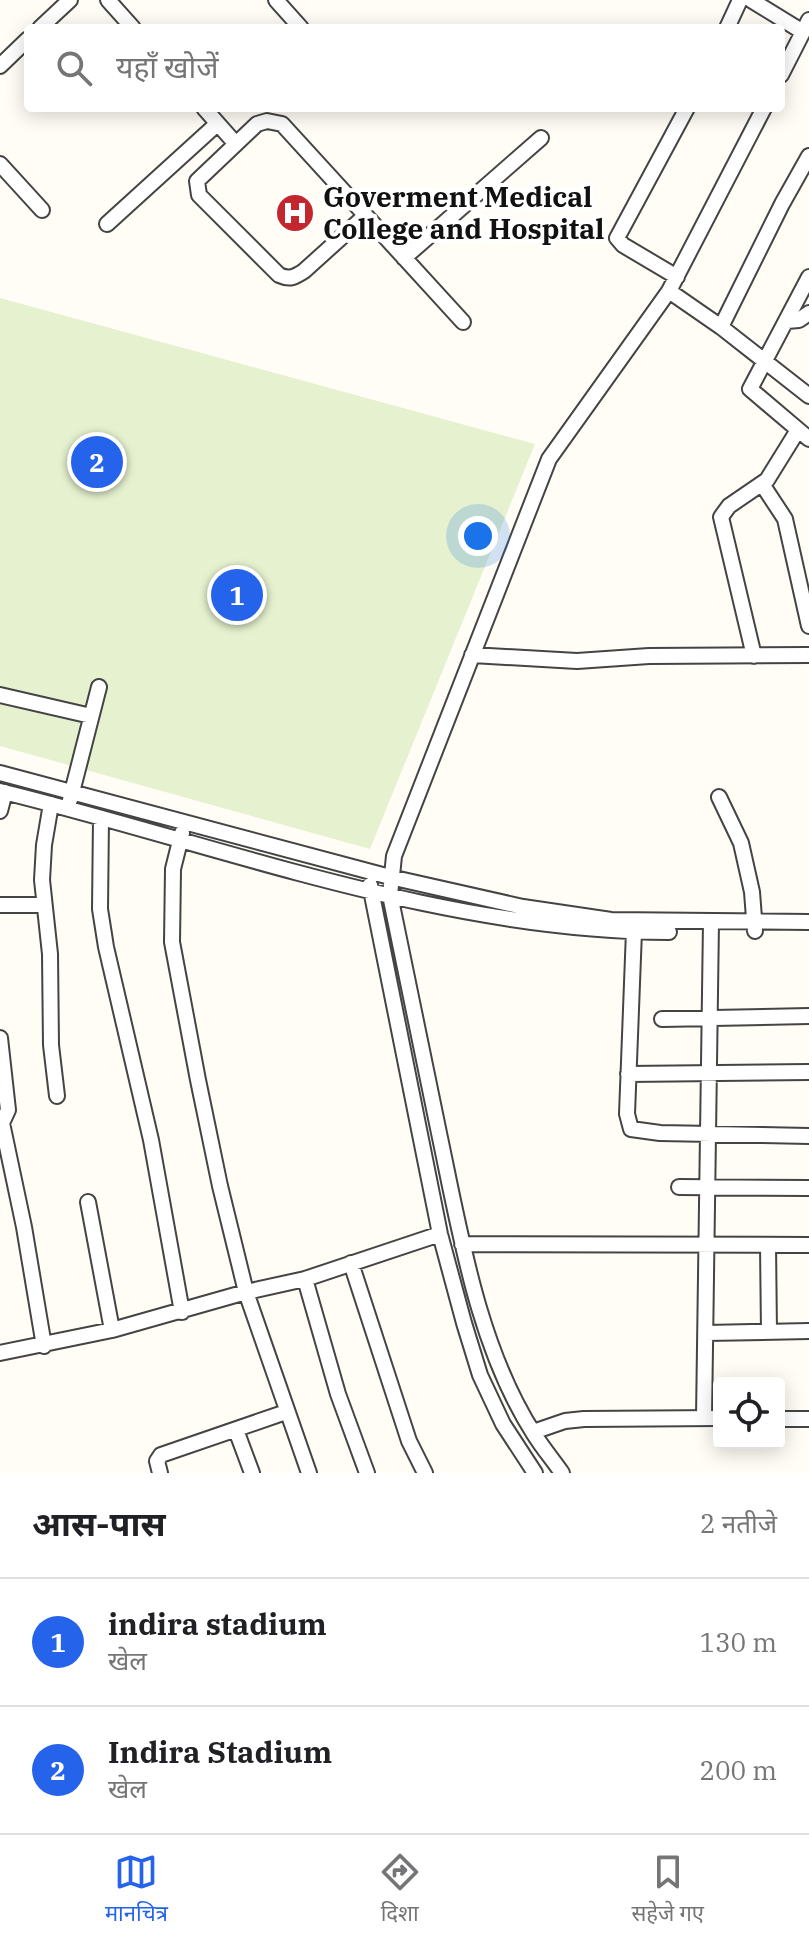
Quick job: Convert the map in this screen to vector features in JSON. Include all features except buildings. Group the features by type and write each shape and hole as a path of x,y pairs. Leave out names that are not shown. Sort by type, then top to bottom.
{"street":[{"path":"44,24 70,0"},
{"path":"108,0 129,24"},
{"path":"276,0 297,24"},
{"path":"729,24 740,0"},
{"path":"751,0 806,26 785,67"},
{"path":"0,66 24,43"},
{"path":"207,112 235,143"},
{"path":"677,277 623,245 617,238 685,112"},
{"path":"562,1473 533,1432 499,1363 462,1244 390,895 390,877 394,856 549,459 669,291 762,112"},
{"path":"365,216 304,271 286,279 199,195 196,188 202,174 257,124 275,121 282,124 463,322"},
{"path":"107,224 217,124"},
{"path":"404,258 541,138"},
{"path":"721,327 809,156"},
{"path":"0,164 42,210"},
{"path":"754,656 721,517 729,506 762,484 803,435 750,389 809,277"},
{"path":"669,291 808,392"},
{"path":"787,321 799,320 809,313"},
{"path":"762,484 785,519 809,626"},
{"path":"472,655 577,661 649,656 809,655"},
{"path":"68,808 99,687"},
{"path":"0,695 91,716"},
{"path":"0,773 467,896 580,917 711,927"},
{"path":"0,811 2,791 371,892 553,925 634,931 711,927 809,931"},
{"path":"719,797 741,843 752,892 754,927"},
{"path":"51,804 42,862 50,954 51,1045 57,1096"},
{"path":"101,818 100,909 106,947 151,1140 182,1312"},
{"path":"185,822 173,869 172,942 220,1186 246,1292 309,1473"},
{"path":"370,872 371,892 440,1234 480,1375 503,1424 535,1473"},
{"path":"0,905 44,905"},
{"path":"754,927 809,922"},
{"path":"533,1432 565,1421 584,1419 712,1418 706,1333 711,927"},
{"path":"634,931 627,1114 631,1129 809,1136"},
{"path":"662,1019 809,1016"},
{"path":"0,1038 8,1110 2,1123 44,1346"},
{"path":"628,1074 809,1072"},
{"path":"679,1187 809,1188"},
{"path":"88,1202 112,1330"},
{"path":"0,1353 112,1330 246,1292 305,1279 440,1234"},
{"path":"462,1244 809,1245"},
{"path":"768,1245 769,1332"},
{"path":"351,1263 409,1441 425,1473"},
{"path":"305,1279 338,1394 367,1473"},
{"path":"706,1333 809,1331"},
{"path":"160,1473 157,1461 161,1455 286,1412"},
{"path":"785,1419 809,1419"},
{"path":"236,1430 252,1473"}],"green space":[{"path":"0,298 535,444 370,849 0,746"}],"place":[{"name":"Goverment Medical College and Hospital","path":"295,213"},
{"name":"Indira Stadium","path":"97,462"},
{"name":"indira stadium","path":"237,595"}]}
